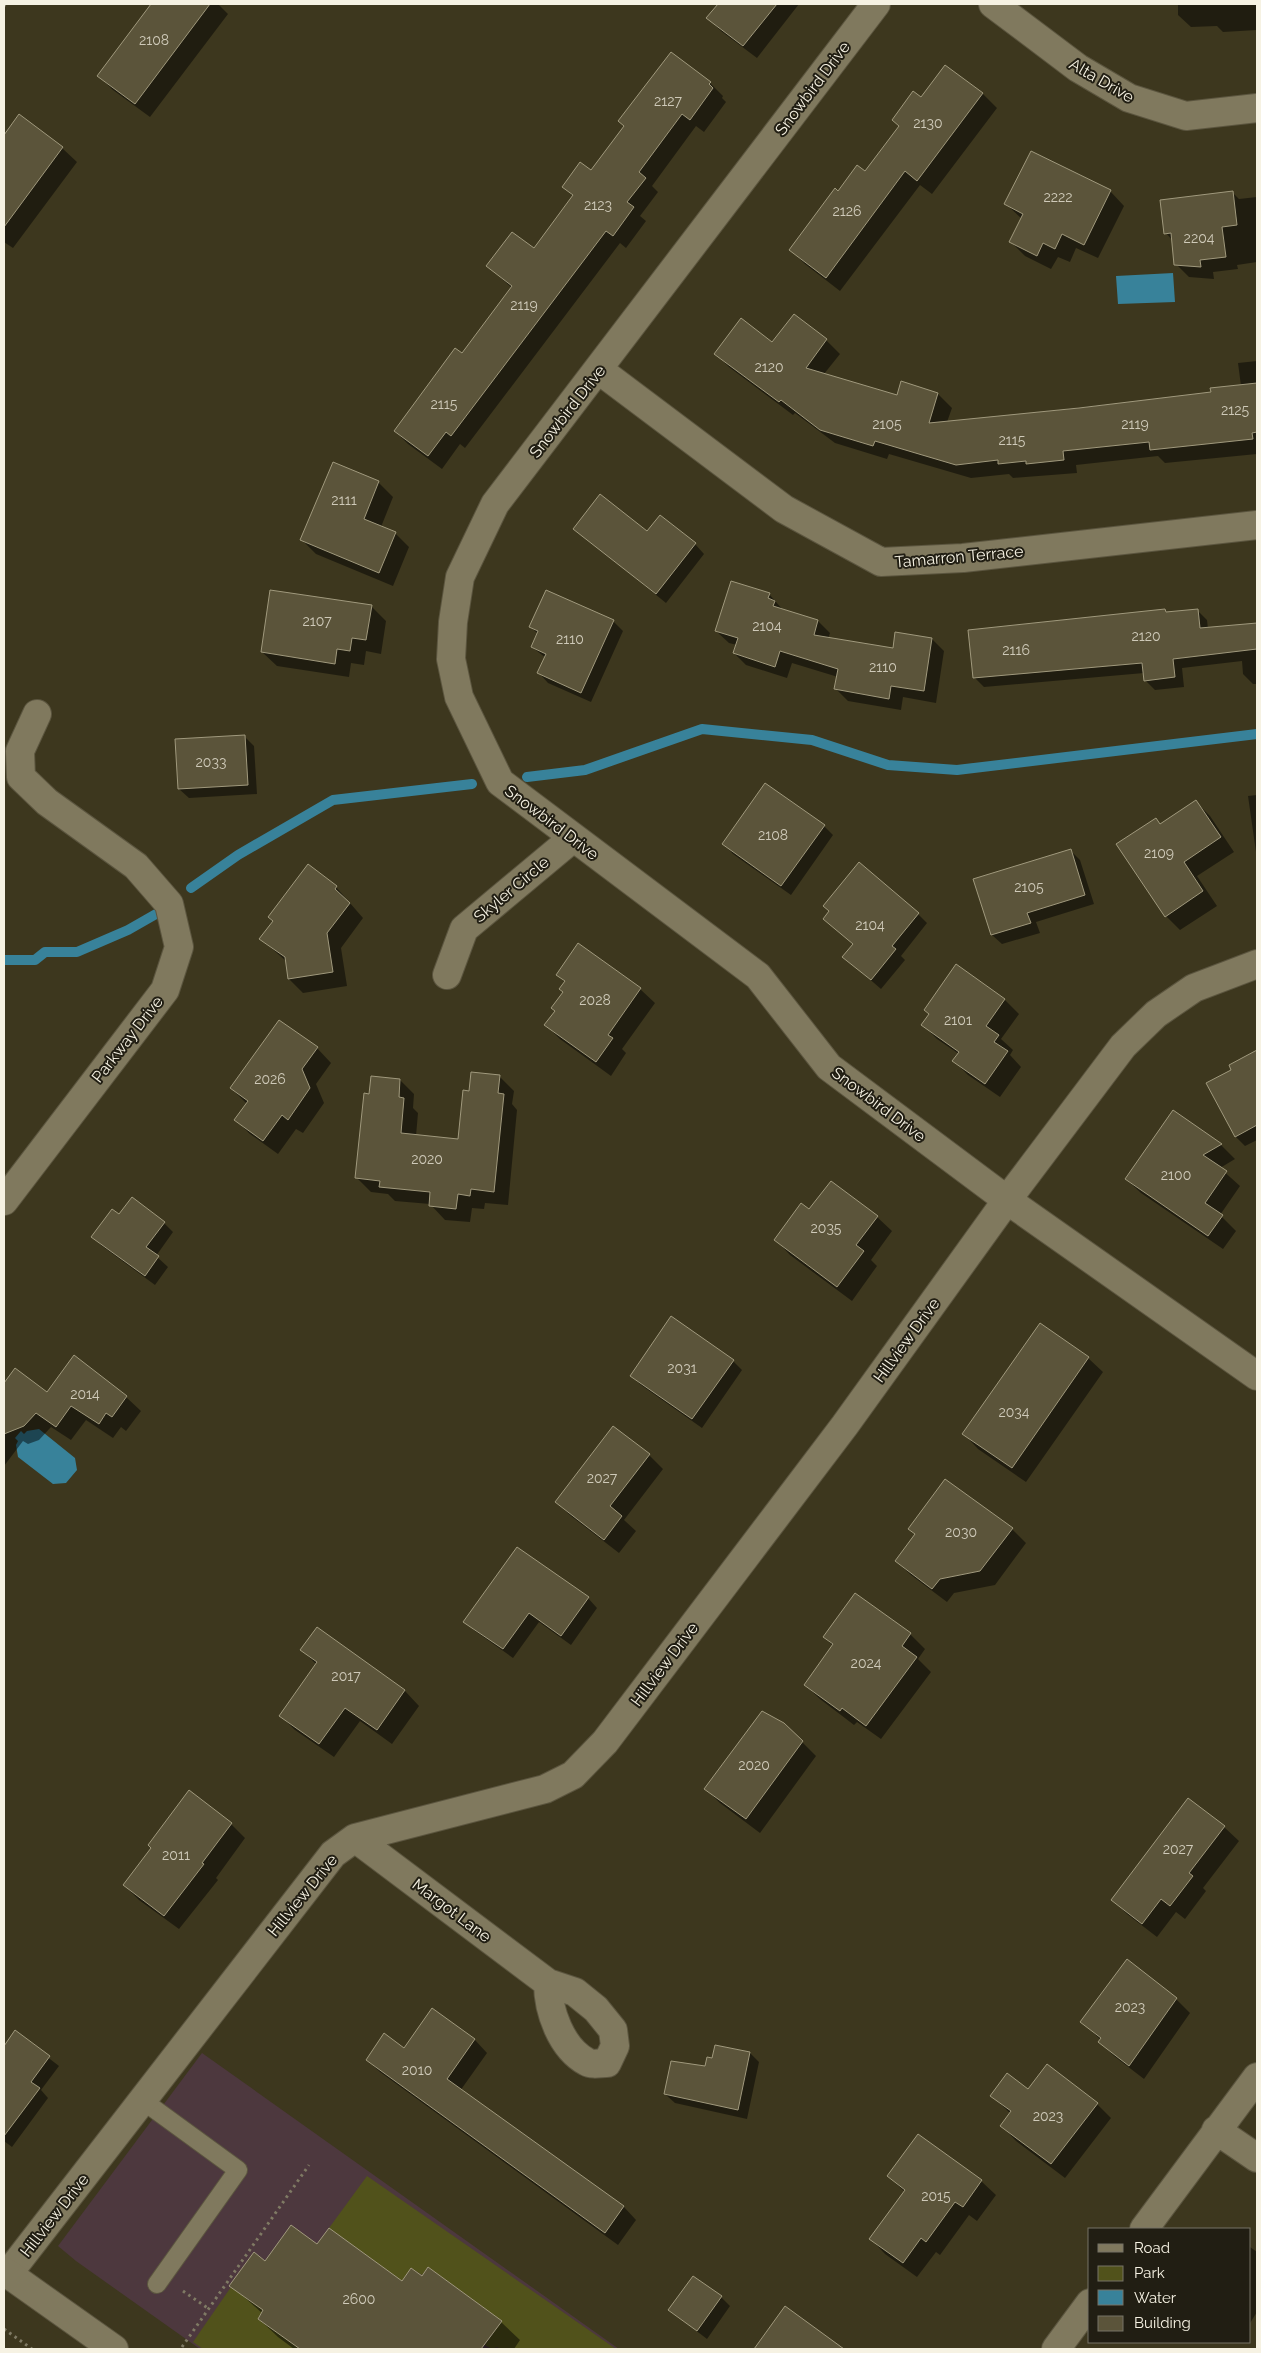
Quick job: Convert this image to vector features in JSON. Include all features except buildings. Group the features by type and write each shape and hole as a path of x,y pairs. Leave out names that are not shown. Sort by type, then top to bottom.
{"street":[{"name":"Snowbird Drive","path":"876,4 599,370 494,504 460,577 453,622 451,659 459,697 500,782 758,976 829,1067 1007,1200 1257,1376"},
{"name":"Alta Drive","path":"993,4 1078,68 1130,98 1186,116 1257,108"},
{"name":"Tamarron Terrace","path":"599,370 784,509 881,562 963,558 1257,525"},
{"name":"Parkway Drive","path":"4,1201 165,990 179,947 169,904 136,866 47,802 21,777 20,751 37,714"},
{"name":"Skyler Circle","path":"447,975 464,929 573,838"},
{"name":"Hillview Drive","path":"6,2273 333,1854 355,1838 545,1789 573,1775 605,1742 845,1425 1007,1200 1123,1046 1156,1014 1194,988 1257,964"},
{"name":"Margot Lane","path":"355,1838 548,1983"},
{"path":"1145,2228 1257,2077"},
{"path":"1216,2130 1257,2158"},
{"path":"6,2273 114,2349"},
{"path":"1056,2349 1088,2305"}],"lane":[{"path":"142,2100 238,2170 160,2280"}],"path":[{"path":"182,2347 308,2166"},
{"path":"160,2280 209,2309"},
{"path":"4,2329 32,2349"}],"shaded area":[{"path":"202,2053 619,2349 200,2349 76,2261 58,2246"}],"green space":[{"path":"367,2176 616,2349 500,2349 497,2347 492,2349 485,2345 502,2321 428,2267 422,2275 411,2268 402,2281 329,2228"},
{"path":"231,2287 263,2310 258,2319 300,2349 203,2349 193,2342"}],"water":[{"path":"1173,273 1175,302 1118,304 1116,276"},
{"path":"39,1429 75,1458 77,1470 66,1483 53,1484 18,1457 16,1445 18,1441 15,1438 21,1431 24,1434 27,1431"}],"waterway":[{"path":"527,777 585,770 702,729 812,740 888,765 957,770 1257,734"},
{"path":"191,888 238,855 333,800 472,784"},
{"path":"4,960 35,960 45,952 77,952 128,930 156,914"}]}
